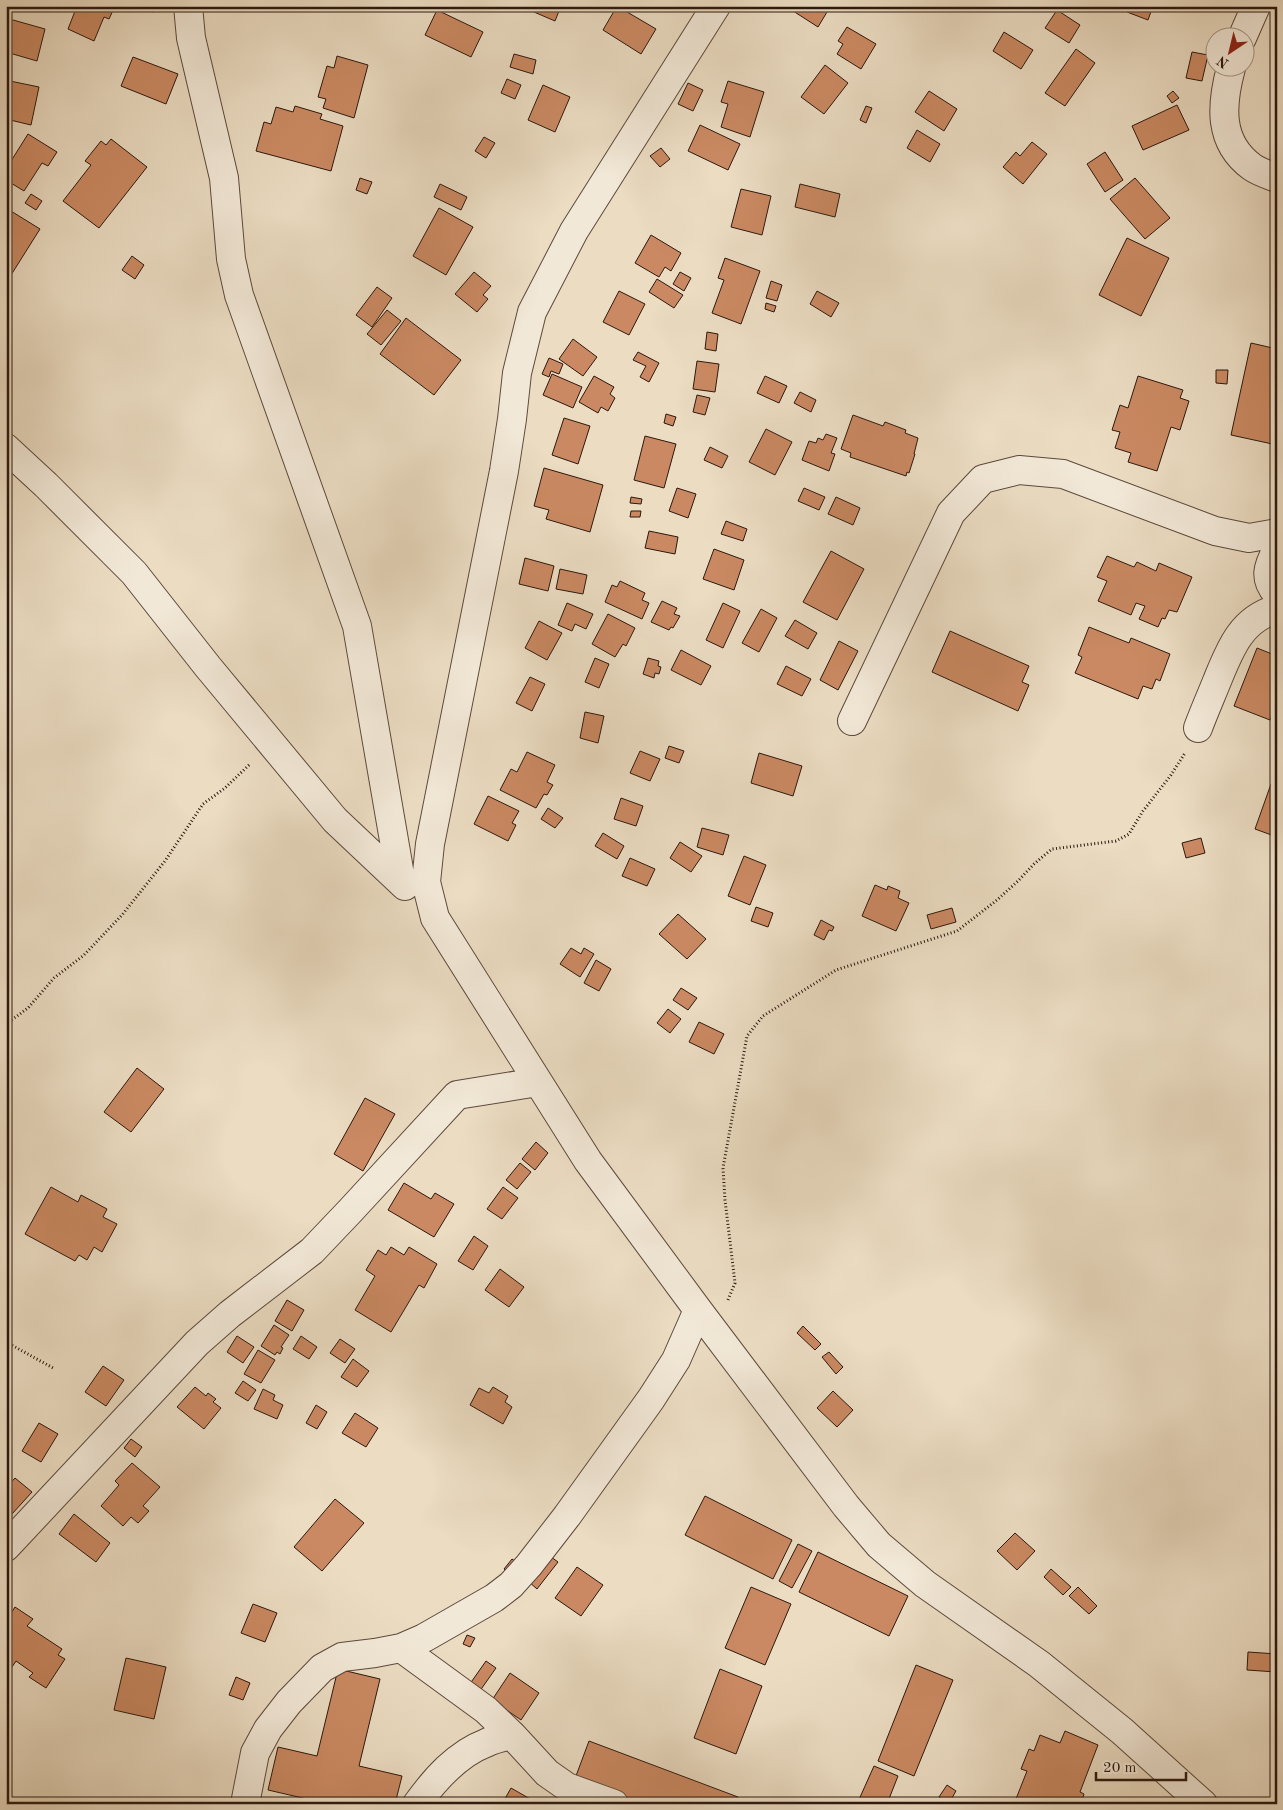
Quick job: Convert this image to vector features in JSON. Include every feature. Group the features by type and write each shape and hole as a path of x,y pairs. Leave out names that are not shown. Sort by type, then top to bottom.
{"street":[{"path":"188,6 191,38 224,178 231,259 239,295 357,626 401,881"},
{"path":"435,918 426,882 430,844 504,471 517,373 532,312 574,231 716,6"},
{"path":"1246,28 1256,6"},
{"path":"1228,78 1224,116 1227,137 1238,155 1253,168 1277,178"},
{"path":"6,448 134,573 335,820 401,881 435,918 588,1161 846,1506 879,1545 925,1584 1039,1664 1122,1731 1203,1804"},
{"path":"852,721 951,513 983,479 1019,470 1064,474 1215,531 1249,538 1277,533"},
{"path":"1277,549 1267,570 1270,586 1277,594"},
{"path":"1198,728 1231,646 1246,626 1265,612 1277,609"},
{"path":"6,1547 196,1343 312,1250 352,1210 457,1095 538,1082"},
{"path":"245,1804 255,1753 268,1729 289,1702 322,1668 342,1657 401,1648 424,1638 494,1598 511,1585 567,1516 651,1399 676,1360 698,1310"},
{"path":"401,1648 486,1710 547,1773 567,1787 614,1804"},
{"path":"417,1804 434,1781 459,1758 484,1743 512,1735"}],"path":[{"path":"716,1334 735,1284 723,1168 747,1036 763,1016 836,970 957,930 996,900 1052,849 1116,841 1129,834 1143,811 1171,775 1190,746 1198,728"},
{"path":"6,1024 28,1008 54,978 84,955 122,915 165,861 203,804 225,788 249,766 263,733"},
{"path":"6,1342 55,1369"}],"building":[{"path":"77,6 115,6 109,19 104,17 94,41 68,29"},
{"path":"136,6 154,6 153,12"},
{"path":"528,6 561,6 555,21 527,9"},
{"path":"617,6 656,29 641,54 603,30"},
{"path":"668,6 680,6 678,11"},
{"path":"792,6 824,6 822,9 827,12 818,27 790,9"},
{"path":"1129,6 1153,6 1148,20 1127,12"},
{"path":"437,10 483,32 471,57 425,35"},
{"path":"1057,10 1080,25 1069,43 1045,28"},
{"path":"6,18 45,29 37,61 6,52"},
{"path":"847,27 876,44 861,69 837,54 843,44 838,41"},
{"path":"1004,32 1033,50 1021,69 993,51"},
{"path":"1076,49 1095,63 1065,106 1045,93"},
{"path":"1192,52 1206,55 1202,81 1186,78"},
{"path":"514,54 536,60 533,74 510,67"},
{"path":"337,56 368,65 354,118 323,108 326,99 318,97 327,66 334,68"},
{"path":"133,57 178,74 166,104 121,86"},
{"path":"825,65 848,83 824,114 801,97"},
{"path":"507,79 521,85 515,99 501,93"},
{"path":"10,81 39,87 31,125 6,119 6,99"},
{"path":"728,81 764,92 750,137 721,127 728,104 721,102"},
{"path":"688,83 703,90 693,111 678,104"},
{"path":"543,85 570,97 555,132 528,120"},
{"path":"929,91 957,109 944,131 915,112"},
{"path":"1173,91 1179,98 1172,103 1167,96"},
{"path":"1177,105 1189,130 1143,150 1132,126"},
{"path":"295,106 322,114 320,119 343,126 331,171 256,151 264,122 271,124 276,107 293,112"},
{"path":"866,106 872,108 866,123 860,120"},
{"path":"700,125 740,144 728,170 688,151"},
{"path":"917,130 940,144 930,162 907,148"},
{"path":"28,134 57,152 48,166 42,163 24,191 6,180 6,169"},
{"path":"484,137 495,143 486,158 475,151"},
{"path":"111,139 147,167 99,228 63,201 91,165 85,161 101,141 106,145"},
{"path":"1032,142 1047,154 1023,184 1003,167 1016,152 1020,156"},
{"path":"661,148 670,159 660,167 650,156"},
{"path":"1105,152 1123,180 1105,192 1087,164"},
{"path":"360,178 372,182 367,194 356,190"},
{"path":"1135,178 1170,218 1145,239 1110,199"},
{"path":"440,184 467,197 461,210 434,197"},
{"path":"800,184 840,194 835,217 795,207"},
{"path":"741,189 771,196 762,235 731,227"},
{"path":"31,194 42,201 36,210 25,203"},
{"path":"6,208 40,229 6,283"},
{"path":"439,208 473,227 446,275 413,256"},
{"path":"651,235 681,253 671,271 665,267 659,277 635,263"},
{"path":"1127,238 1169,258 1141,316 1099,295"},
{"path":"132,256 144,265 135,279 122,270"},
{"path":"725,258 760,271 741,324 712,313 724,280 718,278"},
{"path":"474,272 491,286 483,295 488,299 477,312 455,294"},
{"path":"680,272 691,278 684,291 673,284"},
{"path":"657,279 683,295 674,308 649,292"},
{"path":"771,281 782,285 777,301 766,298"},
{"path":"377,287 392,298 372,327 356,315"},
{"path":"619,291 645,304 629,335 603,322"},
{"path":"817,291 839,303 831,317 810,304"},
{"path":"766,303 776,306 774,312 765,309"},
{"path":"387,310 401,321 381,345 367,334"},
{"path":"406,318 461,360 434,395 380,354"},
{"path":"707,332 718,334 716,351 705,349"},
{"path":"573,339 597,357 583,376 559,359"},
{"path":"1251,343 1277,349 1277,445 1231,435"},
{"path":"638,352 659,363 649,382 640,377 646,366 633,360"},
{"path":"549,358 563,364 559,374 551,371 549,377 542,374"},
{"path":"697,361 719,364 715,392 693,389"},
{"path":"1216,370 1228,370 1227,384 1216,383"},
{"path":"552,374 582,387 573,408 543,395"},
{"path":"594,376 614,387 610,394 615,398 608,411 601,407 598,413 579,402"},
{"path":"765,376 787,386 779,403 757,393"},
{"path":"1138,376 1183,390 1180,398 1189,401 1180,430 1171,427 1157,471 1128,462 1131,453 1115,448 1120,432 1112,430 1120,405 1128,408"},
{"path":"800,392 816,400 811,412 794,403"},
{"path":"697,395 710,398 705,415 693,412"},
{"path":"666,414 676,417 673,426 664,423"},
{"path":"853,415 883,426 885,422 906,430 905,433 918,438 909,473 907,472 906,476 850,457 851,453 841,449"},
{"path":"564,418 590,426 578,464 552,455"},
{"path":"766,429 792,442 775,475 749,462"},
{"path":"826,434 837,438 831,453 835,454 829,471 802,460 809,441 816,443 818,438 823,440"},
{"path":"645,436 676,444 664,488 634,480"},
{"path":"710,447 728,456 722,468 704,460"},
{"path":"544,468 603,485 590,532 546,519 549,510 534,506"},
{"path":"677,488 696,494 688,518 669,511"},
{"path":"804,488 825,497 819,510 798,501"},
{"path":"631,497 642,499 641,504 630,503"},
{"path":"836,497 860,508 853,525 828,514"},
{"path":"631,511 641,511 640,517 630,517"},
{"path":"726,521 747,529 743,541 721,534"},
{"path":"649,531 678,537 675,554 645,548"},
{"path":"714,549 744,560 734,590 703,579"},
{"path":"831,551 864,569 837,620 803,602"},
{"path":"1107,556 1134,567 1137,562 1156,571 1159,563 1192,577 1177,612 1169,610 1165,619 1162,618 1158,627 1139,619 1145,606 1136,603 1131,615 1098,601 1107,581 1097,577"},
{"path":"525,558 554,566 548,591 519,584"},
{"path":"560,569 587,575 583,594 556,589"},
{"path":"620,581 645,593 642,600 649,603 642,619 605,602 612,585 617,587"},
{"path":"662,601 677,608 674,614 680,616 673,628 671,627 669,630 651,622"},
{"path":"567,603 593,614 586,629 575,624 572,631 558,625"},
{"path":"723,603 740,611 723,648 706,640"},
{"path":"761,609 777,618 759,652 742,643"},
{"path":"608,614 635,628 626,646 623,644 615,657 592,644"},
{"path":"795,620 817,633 808,649 785,636"},
{"path":"539,621 562,633 547,660 525,648"},
{"path":"1089,627 1129,643 1131,638 1170,654 1160,681 1156,679 1152,689 1143,686 1138,699 1075,673 1082,657 1078,655"},
{"path":"950,631 1029,666 1022,682 1029,685 1018,711 932,672"},
{"path":"839,641 858,651 838,690 820,680"},
{"path":"1257,648 1277,656 1277,703 1270,720 1234,706"},
{"path":"681,650 711,666 701,685 671,670"},
{"path":"595,658 609,664 599,688 585,682"},
{"path":"648,658 659,661 658,666 661,667 659,674 655,673 654,678 643,674"},
{"path":"786,666 811,679 802,696 777,684"},
{"path":"530,677 545,684 532,711 516,703"},
{"path":"585,712 604,716 598,743 580,738"},
{"path":"669,746 684,751 679,763 665,758"},
{"path":"640,751 660,759 650,781 630,773"},
{"path":"527,752 555,765 547,782 553,785 547,795 544,794 536,808 500,790 511,769 517,772"},
{"path":"759,753 802,766 793,796 751,783"},
{"path":"1271,784 1277,786 1277,837 1255,829"},
{"path":"488,796 519,811 512,823 516,825 508,841 474,824"},
{"path":"621,798 643,806 636,826 614,819"},
{"path":"548,808 563,818 555,828 541,819"},
{"path":"702,828 729,835 723,855 697,847"},
{"path":"603,833 624,846 617,859 595,846"},
{"path":"1201,838 1205,853 1186,858 1182,843"},
{"path":"680,842 702,856 691,872 670,858"},
{"path":"744,856 766,865 750,905 728,896"},
{"path":"630,858 655,869 647,886 622,876"},
{"path":"875,885 887,890 888,886 900,891 898,898 909,903 896,931 862,916"},
{"path":"756,907 773,913 768,927 751,921"},
{"path":"952,908 956,922 931,929 927,915"},
{"path":"678,914 706,939 687,959 659,934"},
{"path":"821,920 834,927 832,931 829,930 824,940 814,935"},
{"path":"571,948 581,954 584,948 594,954 580,977 560,964"},
{"path":"596,960 611,969 599,991 584,983"},
{"path":"681,988 697,998 688,1010 673,1000"},
{"path":"668,1009 681,1019 670,1033 657,1023"},
{"path":"699,1022 724,1034 714,1054 689,1042"},
{"path":"137,1068 164,1089 131,1132 104,1112"},
{"path":"365,1098 395,1114 363,1171 334,1154"},
{"path":"536,1142 548,1153 535,1170 522,1159"},
{"path":"520,1163 531,1172 517,1189 506,1180"},
{"path":"404,1183 431,1199 435,1193 454,1204 434,1237 388,1210"},
{"path":"51,1187 78,1202 81,1195 107,1209 103,1217 117,1224 102,1252 94,1247 87,1260 79,1255 75,1261 25,1234"},
{"path":"503,1187 518,1198 502,1219 487,1209"},
{"path":"474,1236 488,1246 473,1270 458,1261"},
{"path":"391,1247 404,1255 409,1247 437,1264 424,1288 419,1285 391,1332 355,1310 375,1276 366,1270 378,1250 386,1255"},
{"path":"500,1269 524,1287 509,1307 485,1290"},
{"path":"287,1300 304,1310 292,1331 275,1321"},
{"path":"274,1325 289,1335 281,1347 283,1348 280,1354 277,1352 275,1355 261,1346"},
{"path":"803,1326 821,1344 815,1350 797,1333"},
{"path":"237,1336 254,1347 243,1363 227,1352"},
{"path":"301,1336 317,1347 309,1359 293,1349"},
{"path":"340,1339 355,1349 345,1363 330,1353"},
{"path":"258,1350 275,1360 261,1383 244,1374"},
{"path":"829,1352 843,1367 836,1374 822,1357"},
{"path":"353,1359 369,1371 357,1387 341,1377"},
{"path":"103,1366 124,1380 106,1406 85,1392"},
{"path":"243,1381 256,1390 248,1401 235,1393"},
{"path":"195,1387 206,1396 208,1393 216,1399 213,1402 221,1408 204,1429 177,1407"},
{"path":"493,1387 508,1396 505,1402 512,1407 503,1424 470,1405 479,1388 489,1393"},
{"path":"263,1389 275,1395 273,1400 283,1405 277,1419 254,1409"},
{"path":"833,1391 853,1410 837,1427 817,1408"},
{"path":"316,1405 327,1412 317,1429 306,1423"},
{"path":"355,1413 378,1428 366,1447 342,1433"},
{"path":"39,1423 58,1434 41,1462 22,1451"},
{"path":"131,1439 142,1447 135,1457 124,1448"},
{"path":"132,1463 160,1487 143,1506 149,1511 138,1523 131,1517 123,1526 101,1506 119,1485 115,1481"},
{"path":"15,1478 32,1492 12,1514 6,1509 6,1488"},
{"path":"705,1496 792,1540 773,1579 685,1535"},
{"path":"335,1499 364,1523 322,1571 294,1547"},
{"path":"74,1514 110,1543 96,1562 59,1534"},
{"path":"1015,1533 1035,1551 1017,1570 997,1551"},
{"path":"798,1544 812,1551 792,1588 779,1581"},
{"path":"818,1552 908,1596 889,1636 799,1592"},
{"path":"547,1554 558,1562 537,1589 528,1581"},
{"path":"512,1559 519,1564 511,1575 504,1569"},
{"path":"577,1567 603,1585 581,1616 555,1598"},
{"path":"1051,1569 1071,1587 1063,1595 1044,1577"},
{"path":"751,1587 791,1604 765,1665 725,1648"},
{"path":"1078,1587 1097,1606 1089,1614 1069,1596"},
{"path":"253,1604 277,1613 265,1642 241,1633"},
{"path":"15,1607 33,1619 27,1626 62,1649 58,1655 65,1659 46,1688 29,1677 33,1673 16,1661 10,1670 6,1668 6,1621"},
{"path":"467,1635 475,1638 470,1647 463,1644"},
{"path":"1248,1652 1277,1654 1276,1672 1247,1670"},
{"path":"126,1658 166,1667 154,1719 114,1710"},
{"path":"486,1661 496,1668 477,1695 467,1688"},
{"path":"916,1665 953,1680 914,1776 878,1761"},
{"path":"338,1669 380,1679 359,1766 402,1776 395,1804 306,1804 307,1799 268,1790 278,1747 317,1756"},
{"path":"720,1669 762,1686 736,1754 694,1738"},
{"path":"510,1673 539,1693 521,1720 492,1700"},
{"path":"236,1677 250,1683 243,1700 229,1695"},
{"path":"1065,1731 1098,1745 1080,1792 1084,1794 1081,1804 1014,1804 1027,1771 1021,1769 1029,1749 1034,1751 1040,1735 1060,1743"},
{"path":"589,1741 738,1797 735,1804 625,1804 573,1784"},
{"path":"874,1766 898,1776 887,1804 857,1804"},
{"path":"947,1785 956,1791 949,1803 939,1797"},
{"path":"511,1788 532,1800 530,1804 502,1804"},
{"path":"745,1798 759,1804 743,1804"}]}
